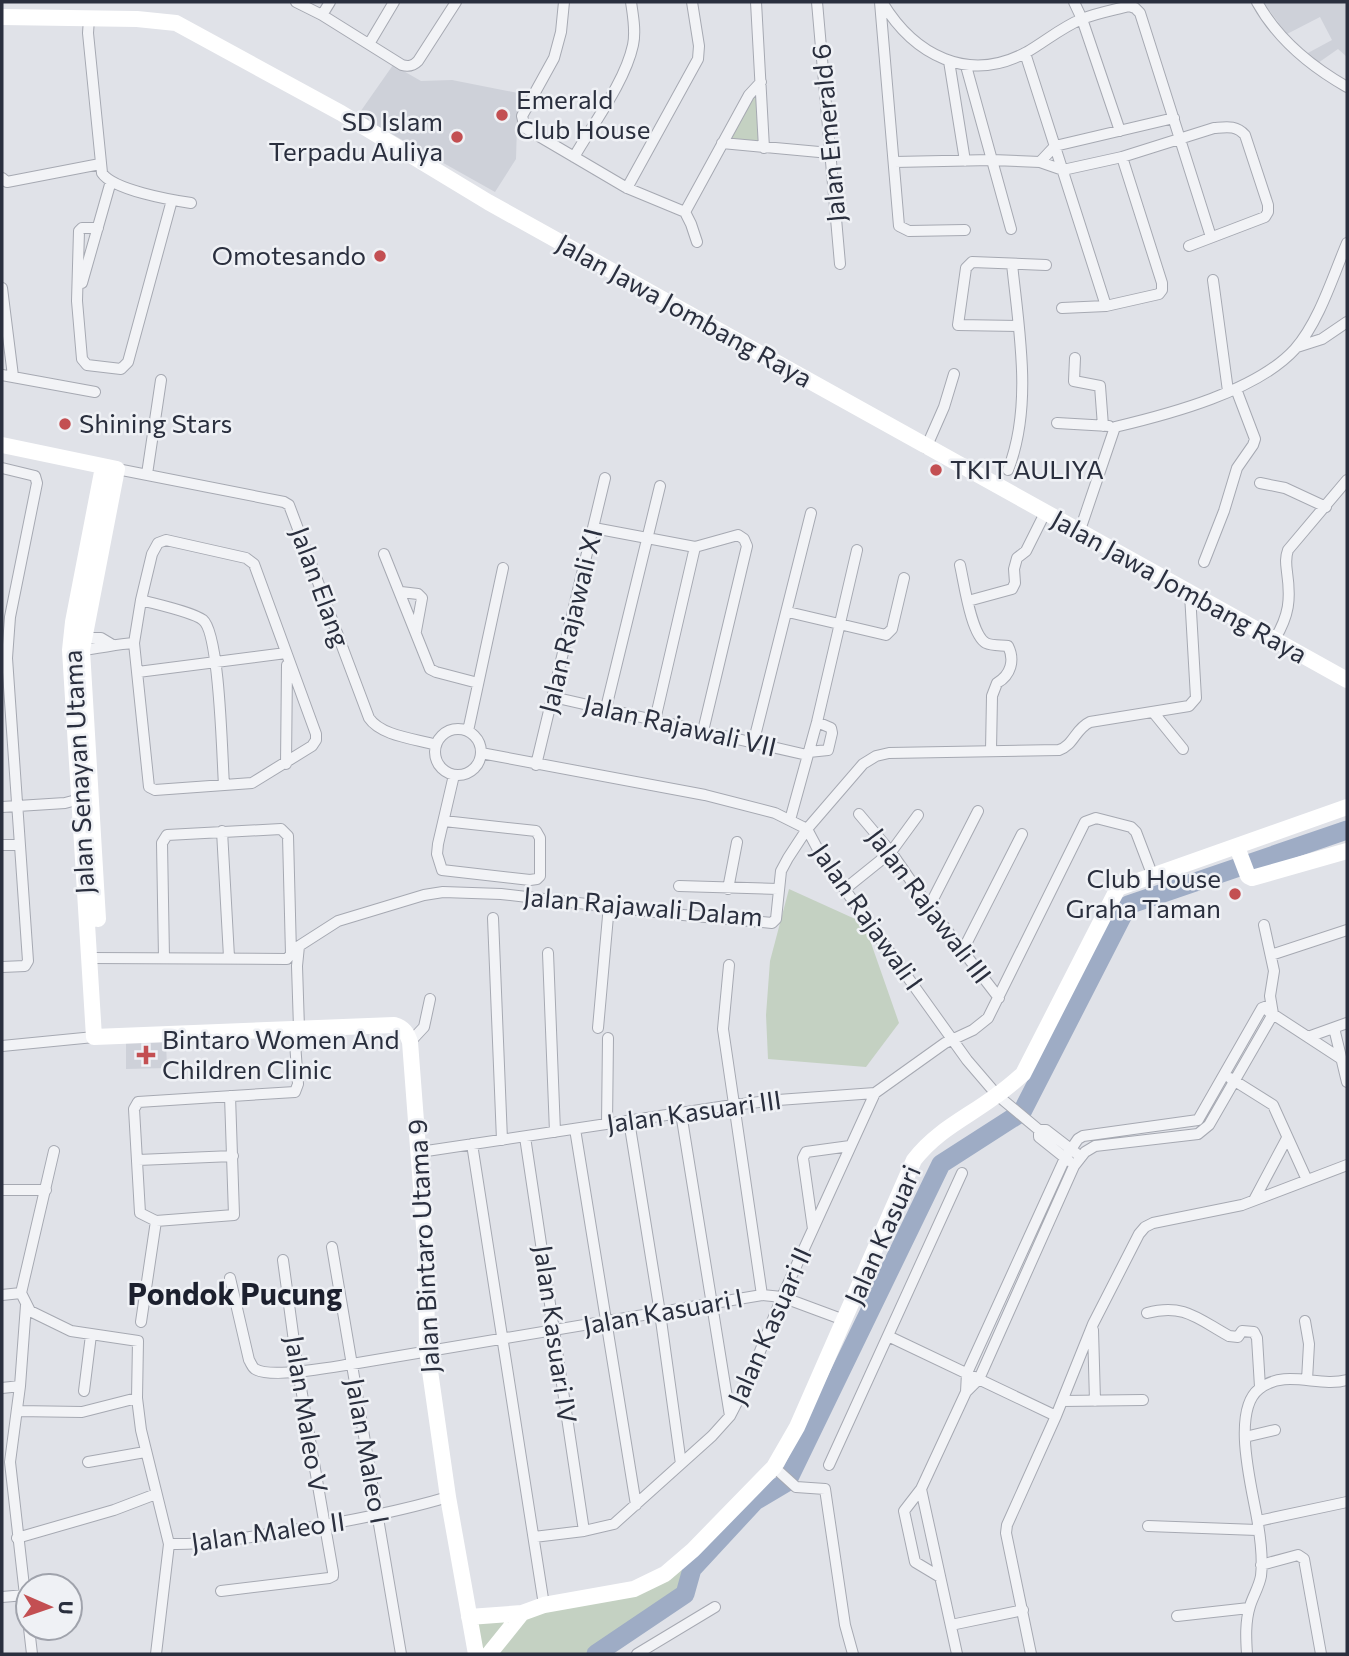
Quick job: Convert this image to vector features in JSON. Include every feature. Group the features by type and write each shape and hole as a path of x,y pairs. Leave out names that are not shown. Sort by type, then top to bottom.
{"main road":[{"path":"50,19 51,2"},
{"name":"Jalan Jawa Jombang Raya","path":"2,17 137,19 176,23 341,113 488,202 666,299 926,448 1002,486 1079,533 1347,680"},
{"name":"Jalan Elang","path":"2,445 110,468"},
{"name":"Jalan Senayan Utama","path":"96,961 75,803 76,644 110,468"},
{"name":"Jalan Senayan Utama","path":"76,644 100,1037"},
{"name":"Jalan Kasuari","path":"469,1617 522,1613 544,1605 634,1589 664,1574 782,1475 797,1427 914,1160 926,1144 947,1127 997,1095 1023,1074 1118,888 1152,874 1238,850 1347,807"},
{"path":"1238,850 1248,876 1254,878 1347,851"},
{"path":"100,1037 394,1024 401,1027"},
{"name":"Jalan Bintaro Utama 9","path":"401,1027 410,1042 420,1152 426,1253 427,1350 448,1497 475,1654"},
{"path":"489,1654 522,1613"}],"street":[{"path":"296,2 322,15 402,65 413,65 418,61 456,2"},
{"path":"322,15 330,2"},
{"path":"369,44 394,2"},
{"path":"564,2 558,46 522,116 522,123 532,133 627,188 685,212 697,242"},
{"path":"574,157 621,77 633,46 631,2"},
{"path":"627,188 698,58 699,46 692,2"},
{"path":"756,2 764,148"},
{"name":"Jalan Emerald 6","path":"817,2 840,264"},
{"path":"881,2 909,37 930,53 966,66 990,65 1025,53 1082,19 1129,6 1135,8 1140,13 1211,237"},
{"path":"881,2 900,226 909,231 965,230"},
{"path":"1074,2 1120,131"},
{"path":"1257,2 1268,22 1301,57 1347,88"},
{"path":"89,19 88,33 102,173 111,181 172,200 191,203"},
{"path":"1025,53 1106,306"},
{"path":"949,61 965,161"},
{"path":"966,66 1011,229"},
{"path":"685,212 748,95 761,82"},
{"path":"1040,162 1055,146 1174,117"},
{"path":"894,162 1040,162 1063,170 1122,157 1214,128 1240,129 1245,135 1268,212 1265,217 1189,246"},
{"path":"722,143 830,153"},
{"path":"1062,308 1106,306 1159,295 1162,290 1153,250 1122,157"},
{"path":"2,178 7,182 100,164"},
{"path":"77,301 111,181"},
{"path":"98,228 82,228 79,231 77,301 83,362 87,365 121,369 128,362 172,200"},
{"path":"1297,348 1343,268 1347,243"},
{"path":"1018,326 958,325 968,264 1046,265"},
{"path":"1002,486 1008,470 1010,449 1021,420 1018,326 1012,264"},
{"path":"1204,562 1237,468 1255,439 1232,390 1213,280"},
{"path":"2,288 7,376 95,392"},
{"path":"1057,423 1115,427 1164,414 1232,390 1264,375 1297,348 1322,339 1347,322"},
{"path":"1075,358 1074,380 1100,386 1103,426"},
{"path":"926,448 944,407 954,374"},
{"path":"147,474 161,380"},
{"path":"1079,533 1115,427"},
{"path":"2,468 37,479 8,638 16,806 28,961 25,966 2,967"},
{"name":"Jalan Elang","path":"110,468 289,505 373,725 436,745"},
{"name":"Jalan Rajawali XI","path":"536,765 605,478"},
{"path":"1275,639 1288,616 1285,561 1288,550 1347,480"},
{"path":"1260,483 1285,488 1326,506"},
{"path":"607,708 660,485"},
{"path":"752,744 788,612 811,513"},
{"path":"968,601 1012,589 1017,558 1026,551 1045,513"},
{"path":"594,528 695,547 738,536 744,539 747,546 703,731"},
{"path":"166,540 178,542 246,558 254,565 287,656 316,740 312,746 252,783 155,790 149,787 134,643 141,600 152,554 158,543 166,540"},
{"path":"655,720 695,547"},
{"path":"790,820 817,722 857,550"},
{"path":"384,554 433,671 478,683"},
{"path":"960,565 980,638 988,645 1008,646 1011,649 1010,672 997,683 992,696 991,750"},
{"path":"468,731 503,568"},
{"path":"788,612 886,635 890,633 904,578"},
{"path":"401,592 418,594 422,598 416,634"},
{"name":"Jalan Rajawali Dalam","path":"297,1029 299,946 338,921 424,895 443,892 501,894 766,923 776,919 781,871 788,858 807,829 863,764 877,756 991,750 1059,750 1068,746 1080,728 1090,722 1189,706 1196,698 1190,594"},
{"path":"141,600 204,621 208,626 216,663 224,786"},
{"path":"76,644 101,638 111,644 134,643"},
{"path":"138,672 287,656"},
{"path":"286,764 287,656"},
{"name":"Jalan Rajawali VII","path":"553,697 752,744 808,754"},
{"path":"1153,712 1183,749"},
{"path":"808,754 828,750 831,728 817,722"},
{"path":"455,729 468,731 478,740 481,753 477,765 467,774 454,775 442,769 435,758 436,745 443,734 455,729"},
{"name":"Jalan Rajawali I","path":"481,753 705,795 775,813 807,829 823,859 845,890 997,1095 1038,1129 1039,1137 1078,1162"},
{"path":"444,821 536,831 540,838 540,876 530,880 442,870 437,854 444,821 454,775"},
{"path":"2,807 75,803"},
{"path":"929,907 978,811"},
{"name":"Jalan Rajawali III","path":"859,814 891,852 999,999"},
{"path":"845,890 891,852 918,815"},
{"path":"874,1093 988,1018 1085,822 1096,818 1131,827 1136,832 1152,874"},
{"path":"96,961 229,957 286,959 291,954 288,836 281,829 167,835 162,843 164,958"},
{"path":"222,831 229,957"},
{"path":"963,950 1022,834"},
{"path":"728,889 737,842"},
{"path":"2,845 19,845"},
{"path":"679,886 778,889"},
{"path":"598,1028 609,905"},
{"path":"493,918 502,1140"},
{"path":"940,1577 915,1562 904,1518 906,1506 921,1489 966,1392 979,1379 1078,1162 1095,1146 1198,1134 1209,1125 1235,1081 1269,1009 1274,971 1264,925"},
{"path":"1271,955 1347,930"},
{"path":"548,953 555,1132"},
{"path":"729,965 723,1030 762,1295"},
{"path":"410,1042 424,1027 430,999"},
{"path":"1269,1009 1340,1058"},
{"path":"966,1392 967,1373 1068,1154 1083,1136 1198,1120 1224,1075 1269,1009"},
{"path":"1308,1037 1347,1023"},
{"path":"401,1027 424,1027"},
{"path":"1334,1028 1347,1082"},
{"path":"230,1096 234,1215 156,1221 143,1216 138,1209 134,1110 138,1102 230,1096 295,1092 298,1084 297,1029"},
{"path":"2,1046 100,1037"},
{"path":"607,1124 608,1038"},
{"path":"1224,1075 1273,1105 1307,1180"},
{"name":"Jalan Kasuari III","path":"420,1152 733,1105 874,1093"},
{"name":"Jalan Kasuari II","path":"534,1537 614,1524 730,1416 748,1381 782,1297 874,1093"},
{"path":"681,1113 730,1416"},
{"path":"629,1121 681,1464"},
{"path":"575,1129 636,1505"},
{"name":"Jalan Kasuari IV","path":"526,1136 584,1531"},
{"path":"1254,1200 1287,1138"},
{"path":"472,1144 544,1605"},
{"path":"813,1231 803,1158 806,1152 850,1146"},
{"path":"54,1150 21,1293 30,1311 71,1331 138,1341 137,1398 145,1452 169,1544 156,1654"},
{"path":"138,1160 233,1156"},
{"path":"1031,1654 1006,1533 1007,1525 1056,1416 1093,1324 1139,1234 1153,1223 1242,1205 1347,1165"},
{"path":"829,1465 962,1174"},
{"path":"2,1190 46,1189"},
{"path":"141,1322 156,1221"},
{"name":"Jalan Maleo I","path":"332,1247 401,1654"},
{"name":"Jalan Maleo V","path":"221,1591 332,1576 298,1371 283,1260"},
{"name":"Jalan Kasuari I","path":"230,1278 249,1360 254,1368 264,1372 352,1364 762,1295 782,1297"},
{"path":"2,1295 21,1293"},
{"name":"Jalan Kasuari","path":"782,1297 844,1320"},
{"path":"22,1572 6,1475 20,1386 26,1305"},
{"path":"1147,1313 1164,1309 1180,1310 1229,1336 1238,1337 1242,1331 1254,1332 1261,1387"},
{"path":"1305,1321 1310,1344 1307,1380"},
{"path":"1093,1324 1095,1401"},
{"path":"84,1391 91,1335"},
{"path":"888,1336 1056,1416"},
{"path":"1247,1654 1249,1608 1259,1582 1261,1565 1257,1526 1247,1478 1245,1437 1248,1406 1261,1387 1287,1378 1322,1383 1347,1380"},
{"path":"2,1388 20,1386"},
{"path":"17,1411 82,1412 137,1398"},
{"path":"1062,1401 1143,1400"},
{"path":"1245,1437 1275,1430"},
{"path":"88,1462 145,1452"},
{"path":"782,1475 796,1487 825,1489 845,1625 853,1654"},
{"path":"921,1489 957,1654"},
{"path":"17,1538 114,1510 156,1494"},
{"name":"Jalan Maleo II","path":"169,1544 198,1545 325,1526 378,1516 448,1497"},
{"path":"1148,1526 1257,1526 1347,1502"},
{"path":"1261,1565 1298,1555 1304,1559 1321,1654"},
{"path":"637,1654 715,1606"},
{"path":"1177,1616 1249,1608"},
{"path":"951,1625 1023,1610"}],"shaded area":[{"path":"1263,2 1347,2 1347,57 1338,49 1318,63 1306,54 1332,40 1320,17 1287,34"},
{"name":"SD Islam Terpadu Auliya","path":"393,65 421,81 452,80 518,93 516,159 495,192 358,115"},
{"name":"Bintaro Women And Children Clinic","path":"166,1042 167,1068 126,1069 126,1043"}],"green space":[{"path":"761,82 764,148 722,143"},
{"path":"789,889 864,923 899,1023 866,1067 768,1059 766,1015 770,961"},
{"path":"716,1537 715,1544 685,1576 679,1599 598,1654 496,1654 528,1614 621,1598"},
{"path":"519,1611 485,1654 469,1618"}],"waterway":[{"path":"596,1654 685,1594 692,1569 755,1501 787,1482 941,1164 1022,1112 1128,905 1347,830"}],"place":[{"name":"Emerald Club House","path":"502,115"},
{"name":"SD Islam Terpadu Auliya","path":"457,137"},
{"name":"Omotesando","path":"380,256"},
{"name":"Shining Stars","path":"65,424"},
{"name":"TKIT AULIYA","path":"936,470"},
{"name":"Club House Graha Taman","path":"1235,894"},
{"name":"Bintaro Women And Children Clinic","path":"146,1055"}],"district":[{"name":"Pondok Pucung","path":"235,1295"}]}
